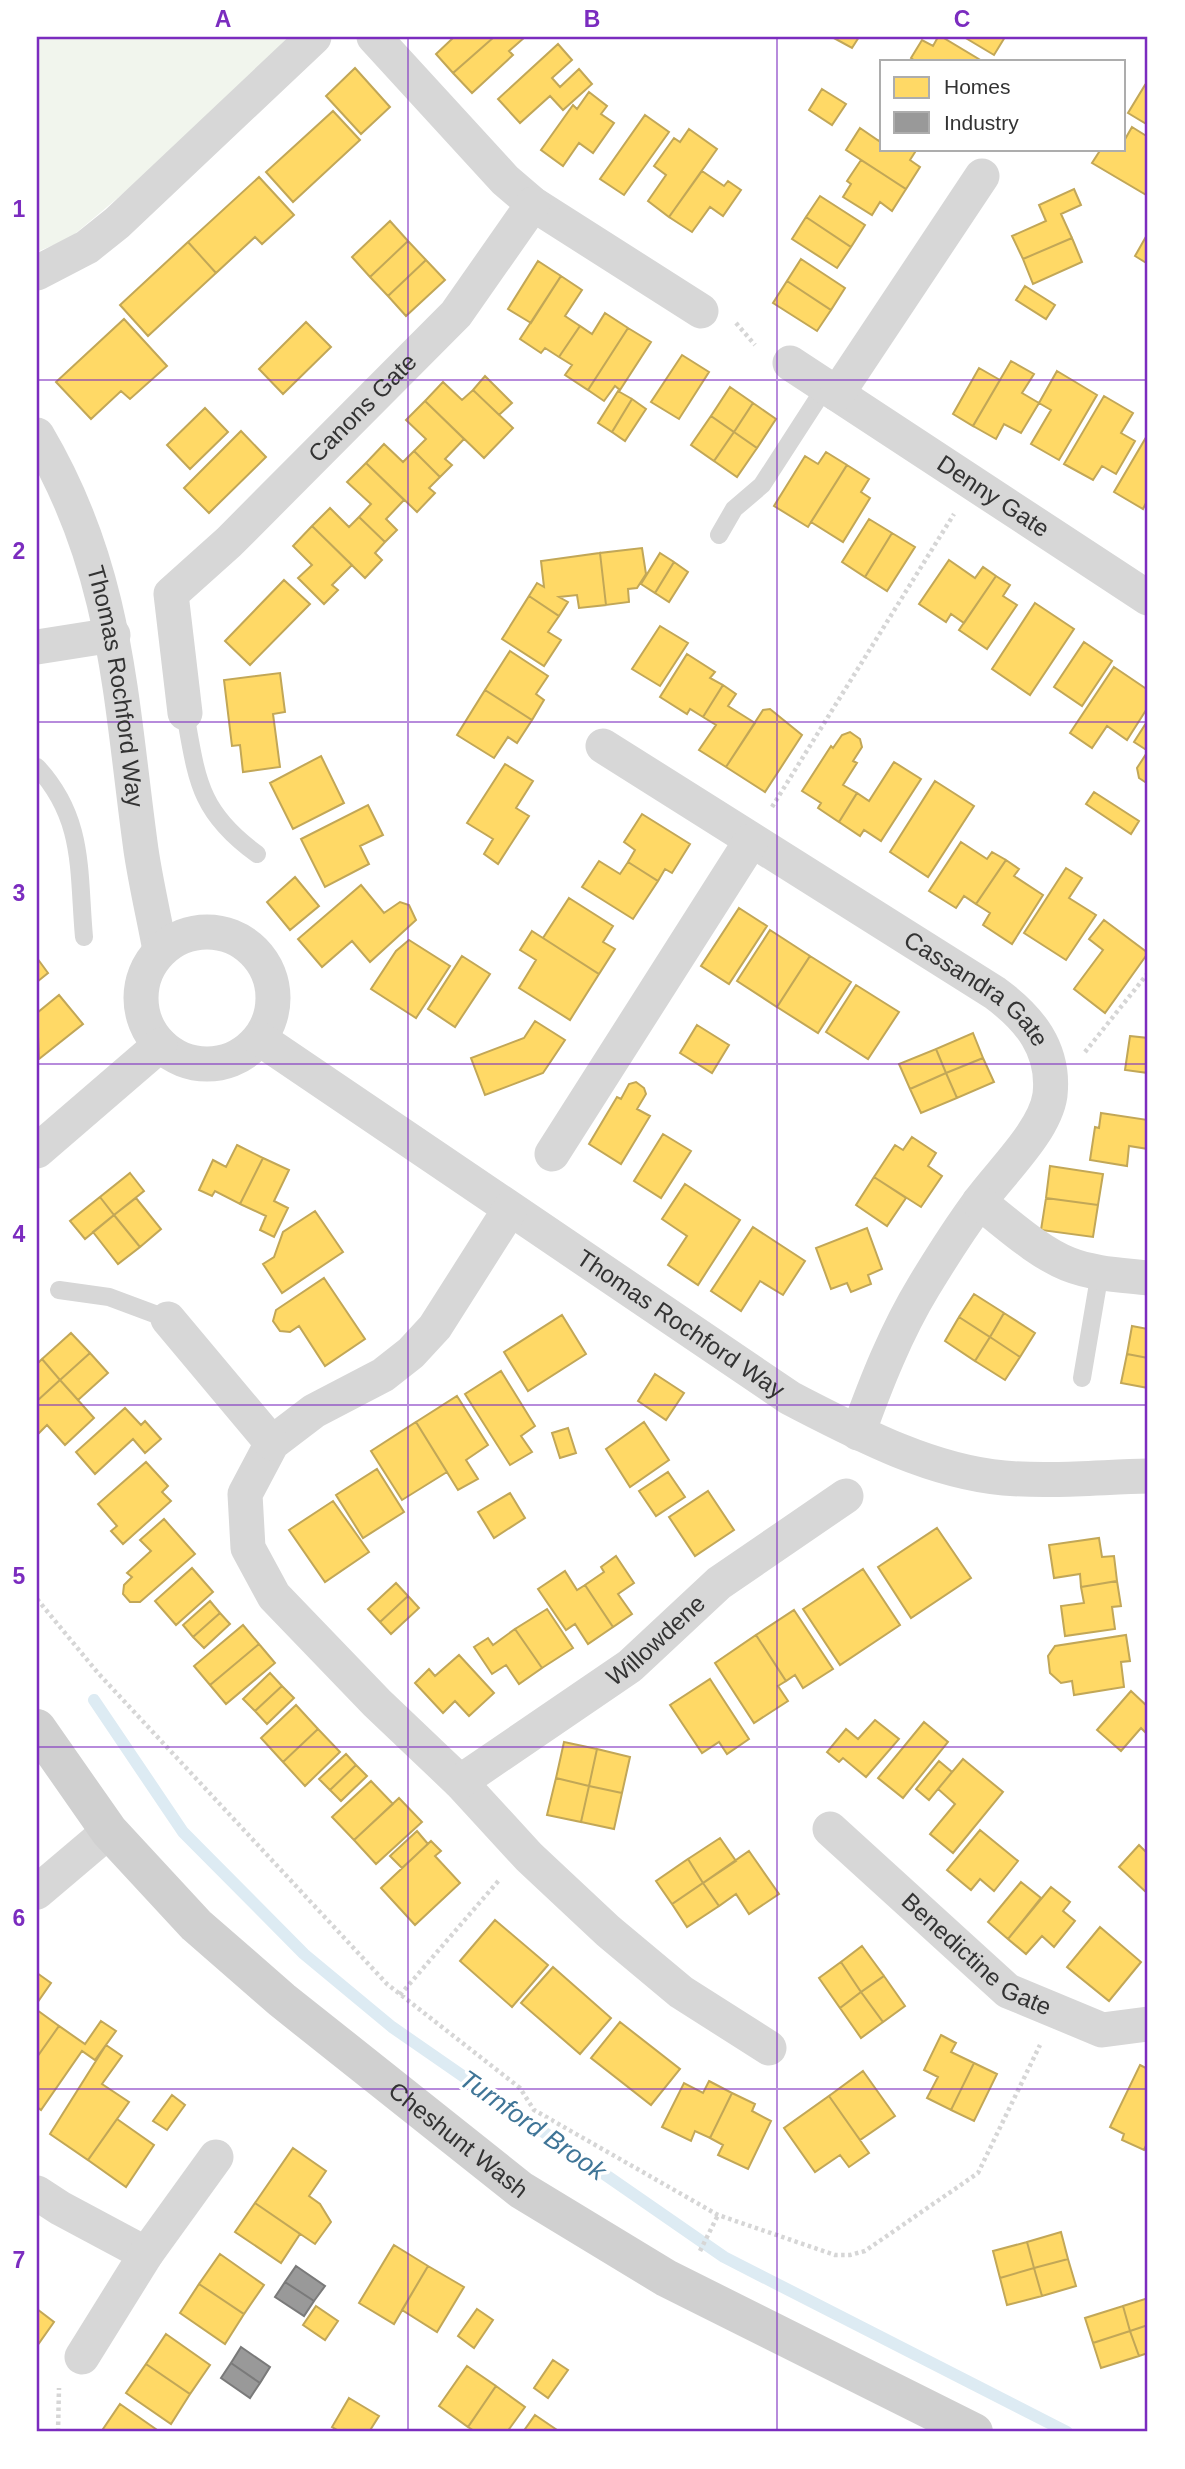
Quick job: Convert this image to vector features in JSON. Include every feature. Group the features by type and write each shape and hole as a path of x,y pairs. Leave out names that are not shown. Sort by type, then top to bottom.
{"main road":[{"name":"Cheshunt Wash","path":"37,1728 109,1831 196,1925 282,2000 521,2190 666,2278 974,2432"}],"street":[{"path":"37,273 88,247 117,223 314,37"},
{"path":"374,37 505,180 533,204 701,311"},
{"path":"832,390 982,176"},
{"name":"Canons Gate","path":"185,713 171,594 229,542 456,314 533,204"},
{"name":"Denny Gate","path":"790,363 975,481 1148,598"},
{"name":"Thomas Rochford Way","path":"37,435 80,523 97,568 113,635 142,855 160,950"},
{"path":"37,647 113,635"},
{"name":"Cassandra Gate","path":"603,746 1017,1009 1031,1023 1041,1041 1050,1078 1045,1112 1033,1133 979,1202 923,1288 886,1360 858,1433"},
{"path":"552,1154 751,841"},
{"path":"216,931 256,951 272,978 274,1003 260,1039 233,1060 196,1064 160,1045 143,1016 142,982 160,950 183,935 216,931"},
{"name":"Thomas Rochford Way","path":"260,1039 790,1398 858,1433 933,1463 1003,1478 1148,1476"},
{"path":"37,1151 160,1045"},
{"path":"979,1202 1048,1253 1068,1264 1100,1272 1148,1278"},
{"path":"510,1209 435,1326 411,1353 383,1375 314,1411 271,1443 245,1494 248,1548 274,1596 377,1703 460,1782 524,1852 608,1931 681,1992 769,2048"},
{"path":"168,1319 271,1443"},
{"name":"Willowdene","path":"460,1782 630,1666 719,1583 846,1496"},
{"name":"Benedictine Gate","path":"830,1829 1008,1991 1055,2013 1102,2030 1148,2024"},
{"path":"37,1892 109,1831"},
{"path":"82,2357 146,2254 216,2157"},
{"path":"37,2193 146,2254"}],"lane":[{"path":"719,535 734,509 761,485 832,390"},
{"path":"185,713 197,781 230,834 257,854"},
{"path":"37,767 54,786 70,814 84,937"},
{"path":"1082,1378 1100,1272"},
{"path":"59,1290 109,1297 168,1319"}],"path":[{"path":"701,311 722,307 770,362 790,363"},
{"path":"751,841 975,481"},
{"path":"1049,1097 1148,973"},
{"path":"37,1599 98,1673 400,1995 520,2088 534,2110 718,2215 835,2255 865,2250 978,2173 1055,2013"},
{"path":"400,1995 524,1852"},
{"path":"699,2253 718,2215"}],"shaded area":[{"path":"37,37 290,37 132,186 70,238 37,252"}],"building: Homes":[{"path":"454,37 494,37 453,73 436,54"},
{"path":"494,37 525,37 509,51 513,55 472,93 453,73"},
{"path":"832,37 859,37 852,48"},
{"path":"938,37 942,37 980,60 911,58 922,40 933,46"},
{"path":"964,37 1005,37 994,55"},
{"path":"558,44 572,60 552,78 560,87 579,69 592,84 563,110 550,96 520,123 498,99"},
{"path":"355,68 390,107 361,134 326,96"},
{"path":"1145,85 1148,87 1148,125 1128,113"},
{"path":"822,89 846,104 832,125 809,110"},
{"path":"589,92 607,106 601,114 614,123 593,153 579,143 563,166 541,150 573,105 577,109"},
{"path":"333,111 360,140 293,202 266,172"},
{"path":"645,115 669,132 624,195 600,179"},
{"path":"1132,127 1148,137 1148,196 1092,163 1100,150 1126,150 1126,138"},
{"path":"860,128 880,139 880,150 916,150 910,160 920,167 906,189 846,150"},
{"path":"689,129 717,149 669,217 648,201 666,175 654,166 674,138 680,142"},
{"path":"861,160 906,189 892,211 880,202 872,215 843,197 851,184 847,181"},
{"path":"702,171 724,186 728,181 741,190 723,216 710,207 692,232 669,217"},
{"path":"259,177 294,215 262,244 255,237 216,273 188,242"},
{"path":"1074,189 1081,205 1061,214 1072,238 1023,259 1012,236 1046,221 1039,205"},
{"path":"820,196 865,225 851,247 806,217"},
{"path":"806,217 851,247 837,268 792,239"},
{"path":"390,221 408,241 370,277 352,257"},
{"path":"1148,233 1148,264 1135,256"},
{"path":"1072,238 1082,262 1033,284 1023,259"},
{"path":"408,241 426,260 388,296 370,277"},
{"path":"188,242 216,273 148,336 120,305"},
{"path":"801,259 845,288 831,310 787,281"},
{"path":"426,260 445,280 406,316 388,296"},
{"path":"538,261 561,276 531,323 508,309"},
{"path":"561,276 582,290 565,316 580,326 559,357 545,348 541,353 520,339"},
{"path":"787,281 831,310 817,331 773,303"},
{"path":"1025,286 1055,305 1046,319 1016,300"},
{"path":"605,313 628,328 588,390 565,375 572,365 559,357 580,326 592,334"},
{"path":"124,319 167,366 130,399 121,391 91,419 56,382"},
{"path":"306,322 331,347 283,394 259,369"},
{"path":"628,328 651,342 620,390 615,386 604,401 588,390"},
{"path":"682,355 709,372 679,419 651,402"},
{"path":"1011,361 1034,374 1022,393 1039,403 1021,433 1004,424 996,439 973,426"},
{"path":"979,368 1000,380 973,426 953,414"},
{"path":"1057,371 1097,395 1059,460 1031,444 1051,410 1039,403"},
{"path":"485,376 512,403 499,415 473,390"},
{"path":"443,382 462,400 473,390 513,428 484,458 425,401"},
{"path":"730,387 753,403 734,432 711,416"},
{"path":"618,391 632,399 612,432 598,423"},
{"path":"1104,396 1133,413 1121,433 1135,441 1116,474 1102,466 1093,480 1064,464"},
{"path":"632,399 646,409 625,441 612,432"},
{"path":"425,401 464,439 445,459 452,465 440,477 414,451 426,439 406,420"},
{"path":"753,403 776,419 757,448 734,432"},
{"path":"205,408 228,432 190,469 167,445"},
{"path":"711,416 734,432 714,461 691,445"},
{"path":"241,431 266,457 209,513 184,488"},
{"path":"734,432 757,448 737,477 714,461"},
{"path":"1148,434 1148,499 1143,509 1114,492"},
{"path":"384,444 403,462 414,451 440,477 429,488 435,493 417,512 366,463"},
{"path":"826,452 847,465 808,527 774,506 805,456 818,464"},
{"path":"366,463 404,500 386,519 397,530 385,542 359,517 371,504 347,482"},
{"path":"847,465 869,479 861,492 870,498 843,542 811,522"},
{"path":"330,508 349,527 359,517 385,542 375,553 382,560 365,578 312,526"},
{"path":"869,519 892,533 865,577 842,562"},
{"path":"312,526 352,565 332,585 338,590 324,604 298,578 312,565 293,546"},
{"path":"892,533 915,547 887,591 865,577"},
{"path":"642,548 646,574 637,588 628,589 629,602 606,605 600,553"},
{"path":"600,553 606,605 579,608 577,595 559,597 568,602 559,616 529,596 537,583 544,587 541,561"},
{"path":"660,553 674,562 655,593 641,584"},
{"path":"949,560 975,578 983,567 996,576 964,623 951,614 946,622 919,604"},
{"path":"674,562 688,572 669,602 655,593"},
{"path":"996,576 1010,585 1003,596 1017,605 987,649 959,630"},
{"path":"284,580 310,604 250,665 225,641"},
{"path":"529,596 559,616 548,632 561,640 544,666 502,639"},
{"path":"1035,603 1074,629 1030,695 992,669"},
{"path":"660,626 688,643 660,686 632,669"},
{"path":"1084,642 1112,661 1082,706 1054,687"},
{"path":"510,651 548,676 536,694 544,700 532,720 485,690"},
{"path":"687,654 715,672 710,678 723,685 703,717 690,709 687,714 660,697"},
{"path":"1114,667 1148,690 1148,707 1127,740 1107,726 1092,748 1070,733"},
{"path":"280,673 285,712 273,714 280,767 243,772 240,745 232,746 224,680"},
{"path":"723,685 736,694 728,706 755,723 726,767 699,750 716,725 703,717"},
{"path":"485,690 532,720 517,743 508,737 494,758 457,735"},
{"path":"770,709 802,735 765,792 726,767 763,710"},
{"path":"1148,720 1148,751 1134,742"},
{"path":"850,732 860,739 862,747 853,761 857,763 843,785 857,793 839,822 818,808 821,803 802,791 831,746 833,748 842,735"},
{"path":"1148,751 1148,784 1139,778 1137,768"},
{"path":"321,756 344,803 293,829 270,783"},
{"path":"894,762 921,779 881,841 864,830 860,836 839,822 857,793 869,801"},
{"path":"505,764 533,781 516,808 529,816 498,864 484,854 493,839 467,823"},
{"path":"935,781 974,806 928,877 890,852"},
{"path":"1094,792 1139,821 1131,834 1086,804"},
{"path":"368,805 383,835 360,846 369,864 325,887 301,839"},
{"path":"642,814 690,844 672,873 665,869 658,881 628,862 635,850 624,842"},
{"path":"961,842 987,859 992,852 1006,860 976,904 964,896 956,908 929,891"},
{"path":"1006,860 1019,869 1014,876 1043,895 1012,944 983,925 990,913 976,904"},
{"path":"599,861 620,874 628,862 658,881 633,919 582,887"},
{"path":"1066,868 1082,878 1069,898 1096,915 1066,960 1024,933"},
{"path":"295,877 319,906 290,930 267,902"},
{"path":"361,885 384,913 400,902 409,905 416,920 370,962 352,941 322,967 298,939"},
{"path":"569,898 613,926 603,942 615,949 599,974 543,938"},
{"path":"739,908 767,926 729,984 701,966"},
{"path":"1104,920 1148,953 1105,1013 1074,989 1103,950 1089,939"},
{"path":"770,930 810,956 777,1007 737,981"},
{"path":"532,931 599,974 570,1020 519,988 536,960 520,950"},
{"path":"409,940 450,966 416,1018 371,989 396,951"},
{"path":"462,956 490,974 455,1027 428,1009"},
{"path":"810,956 851,982 818,1033 777,1007"},
{"path":"37,958 48,973 37,982"},
{"path":"856,985 899,1012 868,1059 826,1032"},
{"path":"59,995 83,1024 39,1059 37,1013"},
{"path":"535,1021 565,1040 543,1073 485,1095 471,1058 524,1038"},
{"path":"697,1025 729,1045 712,1073 680,1053"},
{"path":"973,1033 983,1058 946,1073 936,1049"},
{"path":"1130,1036 1148,1038 1148,1073 1125,1070"},
{"path":"936,1049 946,1073 910,1089 899,1064"},
{"path":"983,1058 994,1082 957,1098 946,1073"},
{"path":"946,1073 957,1098 921,1113 910,1089"},
{"path":"636,1082 644,1088 646,1094 637,1109 650,1116 621,1164 589,1144 617,1097 621,1099 629,1084"},
{"path":"1101,1113 1148,1120 1148,1149 1129,1146 1127,1166 1090,1160 1095,1127 1099,1128"},
{"path":"663,1134 691,1151 661,1198 634,1181"},
{"path":"912,1137 936,1153 928,1166 942,1176 921,1207 874,1177 895,1145 903,1150"},
{"path":"237,1145 263,1158 240,1204 215,1191 212,1196 199,1190 213,1160 226,1167"},
{"path":"263,1158 289,1170 274,1201 288,1208 274,1237 260,1230 266,1216 240,1204"},
{"path":"1050,1166 1103,1174 1098,1205 1046,1198"},
{"path":"130,1173 144,1191 114,1215 100,1197"},
{"path":"874,1177 906,1198 887,1226 856,1205"},
{"path":"685,1184 740,1220 698,1285 668,1265 687,1236 662,1219"},
{"path":"100,1197 114,1215 85,1239 70,1221"},
{"path":"136,1198 161,1229 140,1247 114,1215"},
{"path":"1046,1198 1098,1205 1093,1237 1041,1230"},
{"path":"315,1211 343,1252 282,1293 263,1264 274,1257 283,1232"},
{"path":"114,1215 140,1247 118,1264 93,1232"},
{"path":"753,1227 805,1261 783,1295 760,1281 741,1311 711,1291"},
{"path":"867,1228 882,1269 868,1275 871,1284 851,1292 847,1283 831,1289 816,1248"},
{"path":"324,1278 365,1339 325,1366 299,1326 290,1332 280,1331 273,1321 276,1310"},
{"path":"974,1294 1004,1313 990,1337 959,1317"},
{"path":"1004,1313 1035,1333 1020,1357 990,1337"},
{"path":"562,1315 586,1354 528,1391 504,1352"},
{"path":"959,1317 990,1337 975,1361 945,1341"},
{"path":"1132,1326 1148,1329 1148,1358 1127,1354"},
{"path":"71,1333 90,1353 60,1380 42,1359"},
{"path":"990,1337 1020,1357 1005,1380 975,1361"},
{"path":"90,1353 108,1373 78,1400 60,1380"},
{"path":"1127,1354 1148,1358 1148,1388 1121,1383"},
{"path":"42,1359 60,1380 37,1401 37,1364"},
{"path":"501,1371 535,1426 521,1436 532,1452 510,1465 465,1394"},
{"path":"655,1374 684,1393 666,1420 638,1401"},
{"path":"60,1380 94,1418 65,1445 47,1425 37,1435 37,1401"},
{"path":"457,1396 488,1445 466,1460 478,1479 458,1490 416,1422"},
{"path":"125,1408 141,1425 145,1421 161,1439 145,1453 133,1439 95,1474 76,1452"},
{"path":"416,1422 447,1472 402,1500 371,1451"},
{"path":"644,1422 669,1460 630,1487 606,1449"},
{"path":"568,1428 576,1453 560,1458 552,1433"},
{"path":"146,1462 168,1486 162,1492 171,1501 123,1544 111,1531 117,1526 98,1504"},
{"path":"377,1469 404,1512 363,1538 336,1495"},
{"path":"668,1472 685,1497 656,1516 639,1491"},
{"path":"708,1491 734,1530 695,1556 669,1517"},
{"path":"510,1493 525,1518 494,1538 478,1512"},
{"path":"333,1501 369,1552 325,1582 289,1530"},
{"path":"164,1519 195,1554 140,1602 130,1602 123,1594 124,1585 132,1577 127,1573 151,1551 140,1540"},
{"path":"937,1528 971,1578 911,1618 878,1567"},
{"path":"1099,1538 1102,1557 1114,1556 1117,1581 1081,1587 1080,1574 1054,1578 1049,1545"},
{"path":"616,1556 634,1583 618,1594 632,1614 613,1627 585,1585 604,1572 601,1567"},
{"path":"192,1568 213,1592 176,1625 155,1601"},
{"path":"863,1569 900,1625 840,1665 803,1609"},
{"path":"565,1571 577,1590 585,1585 613,1627 588,1644 575,1624 566,1630 538,1589"},
{"path":"1117,1581 1121,1606 1112,1607 1115,1629 1065,1636 1061,1606 1084,1603 1081,1587"},
{"path":"396,1583 408,1596 380,1622 368,1609"},
{"path":"408,1596 419,1608 391,1634 380,1622"},
{"path":"210,1601 220,1613 193,1637 183,1625"},
{"path":"547,1609 573,1648 542,1668 515,1629"},
{"path":"794,1610 833,1669 803,1688 795,1675 786,1681 756,1635"},
{"path":"220,1613 230,1624 204,1648 193,1637"},
{"path":"243,1625 259,1644 210,1685 194,1666"},
{"path":"515,1629 542,1668 519,1684 506,1665 492,1674 474,1647 488,1638 493,1645"},
{"path":"756,1635 786,1681 778,1686 788,1701 754,1723 715,1663"},
{"path":"1126,1635 1130,1661 1121,1662 1124,1687 1074,1695 1072,1681 1061,1683 1050,1673 1048,1656 1055,1646"},
{"path":"259,1644 275,1663 226,1704 210,1685"},
{"path":"459,1655 494,1693 469,1716 455,1701 443,1713 415,1683 429,1669 435,1676"},
{"path":"270,1673 282,1686 255,1711 243,1699"},
{"path":"710,1679 749,1739 727,1754 719,1742 702,1753 670,1705"},
{"path":"282,1686 294,1698 267,1724 255,1711"},
{"path":"1131,1691 1148,1707 1148,1735 1141,1728 1121,1751 1097,1730"},
{"path":"296,1705 318,1729 283,1762 261,1738"},
{"path":"875,1720 899,1739 866,1777 843,1758 839,1762 827,1752 846,1729 858,1739"},
{"path":"924,1722 948,1742 903,1798 878,1778"},
{"path":"318,1729 340,1752 305,1786 283,1762"},
{"path":"564,1742 597,1749 589,1786 556,1778"},
{"path":"597,1749 630,1757 622,1793 589,1786"},
{"path":"346,1754 356,1765 330,1790 319,1779"},
{"path":"963,1759 1003,1792 953,1853 930,1834 955,1804 938,1789"},
{"path":"939,1761 952,1772 929,1800 916,1789"},
{"path":"356,1765 367,1776 341,1801 330,1790"},
{"path":"556,1778 589,1786 581,1822 547,1815"},
{"path":"371,1781 393,1804 354,1840 332,1817"},
{"path":"589,1786 622,1793 614,1829 581,1822"},
{"path":"399,1798 422,1822 376,1864 354,1840"},
{"path":"980,1830 1018,1861 994,1891 980,1879 971,1890 947,1870"},
{"path":"417,1831 428,1844 402,1868 390,1856"},
{"path":"720,1838 736,1861 703,1883 688,1859"},
{"path":"431,1841 441,1851 435,1856 460,1883 415,1925 381,1888"},
{"path":"1139,1845 1148,1854 1148,1894 1119,1867"},
{"path":"749,1851 779,1894 749,1914 736,1894 719,1906 703,1883"},
{"path":"688,1859 703,1883 672,1904 656,1881"},
{"path":"1021,1882 1041,1898 1008,1939 988,1922"},
{"path":"703,1883 719,1906 687,1927 672,1904"},
{"path":"1051,1887 1070,1902 1063,1911 1075,1921 1054,1947 1042,1936 1026,1954 1008,1939"},
{"path":"495,1920 548,1965 512,2007 460,1961"},
{"path":"1100,1927 1141,1962 1109,2001 1067,1967"},
{"path":"862,1946 884,1976 861,1992 841,1962"},
{"path":"841,1962 861,1992 840,2008 819,1978"},
{"path":"553,1967 611,2018 580,2054 521,2003"},
{"path":"37,1973 51,1983 37,2003"},
{"path":"884,1976 905,2006 883,2022 861,1992"},
{"path":"861,1992 883,2022 861,2038 840,2008"},
{"path":"37,2010 59,2026 37,2057"},
{"path":"101,2021 116,2031 95,2060 82,2051 41,2110 37,2107 37,2057 59,2026 85,2044"},
{"path":"620,2022 680,2069 651,2105 591,2058"},
{"path":"941,2035 956,2043 951,2052 974,2063 951,2110 927,2098 938,2077 924,2070"},
{"path":"106,2045 122,2056 102,2084 129,2102 88,2160 50,2134"},
{"path":"974,2063 997,2074 974,2121 951,2110"},
{"path":"1140,2065 1148,2069 1148,2141 1144,2150 1122,2140 1124,2134 1110,2127"},
{"path":"863,2071 895,2116 860,2140 829,2096"},
{"path":"709,2081 732,2093 710,2138 695,2131 691,2141 662,2127 684,2083 703,2093"},
{"path":"732,2093 755,2104 752,2111 771,2121 748,2169 718,2155 723,2145 710,2138"},
{"path":"172,2095 185,2105 167,2130 153,2121"},
{"path":"829,2096 869,2153 849,2167 840,2155 815,2172 784,2128"},
{"path":"117,2119 154,2145 126,2187 88,2160"},
{"path":"293,2148 326,2171 309,2196 320,2204 331,2222 315,2244 255,2203"},
{"path":"255,2203 300,2234 281,2263 235,2232"},
{"path":"1061,2232 1068,2259 1034,2268 1027,2242"},
{"path":"1027,2242 1034,2268 1000,2278 993,2251"},
{"path":"394,2245 428,2266 394,2324 359,2303"},
{"path":"220,2254 264,2285 244,2314 199,2284"},
{"path":"1068,2259 1076,2286 1042,2296 1034,2268"},
{"path":"428,2266 464,2287 437,2332 402,2310"},
{"path":"1034,2268 1042,2296 1007,2305 1000,2278"},
{"path":"199,2284 244,2314 225,2344 180,2313"},
{"path":"1148,2298 1148,2325 1130,2331 1123,2306"},
{"path":"316,2306 338,2321 325,2340 303,2325"},
{"path":"1123,2306 1130,2331 1093,2343 1085,2318"},
{"path":"37,2309 54,2322 37,2346"},
{"path":"477,2309 493,2320 474,2348 458,2336"},
{"path":"1148,2325 1148,2353 1139,2356 1130,2331"},
{"path":"1130,2331 1139,2356 1101,2368 1093,2343"},
{"path":"166,2334 210,2365 190,2394 146,2364"},
{"path":"553,2360 568,2370 548,2398 534,2388"},
{"path":"146,2364 190,2394 171,2424 126,2393"},
{"path":"467,2366 496,2386 468,2427 439,2406"},
{"path":"496,2386 525,2407 507,2432 476,2432 468,2427"},
{"path":"349,2398 379,2416 369,2432 341,2432 332,2427"},
{"path":"120,2404 160,2432 101,2432"},
{"path":"535,2415 560,2432 523,2432"}],"building: Industry":[{"path":"296,2266 325,2286 314,2301 285,2282"},
{"path":"285,2282 314,2301 304,2316 275,2297"},
{"path":"241,2347 270,2367 260,2383 231,2363"},
{"path":"231,2363 260,2383 250,2398 221,2378"}],"waterway":[{"name":"Turnford Brook","path":"94,1700 183,1832 304,1954 392,2027 724,2257 1067,2432"}]}
